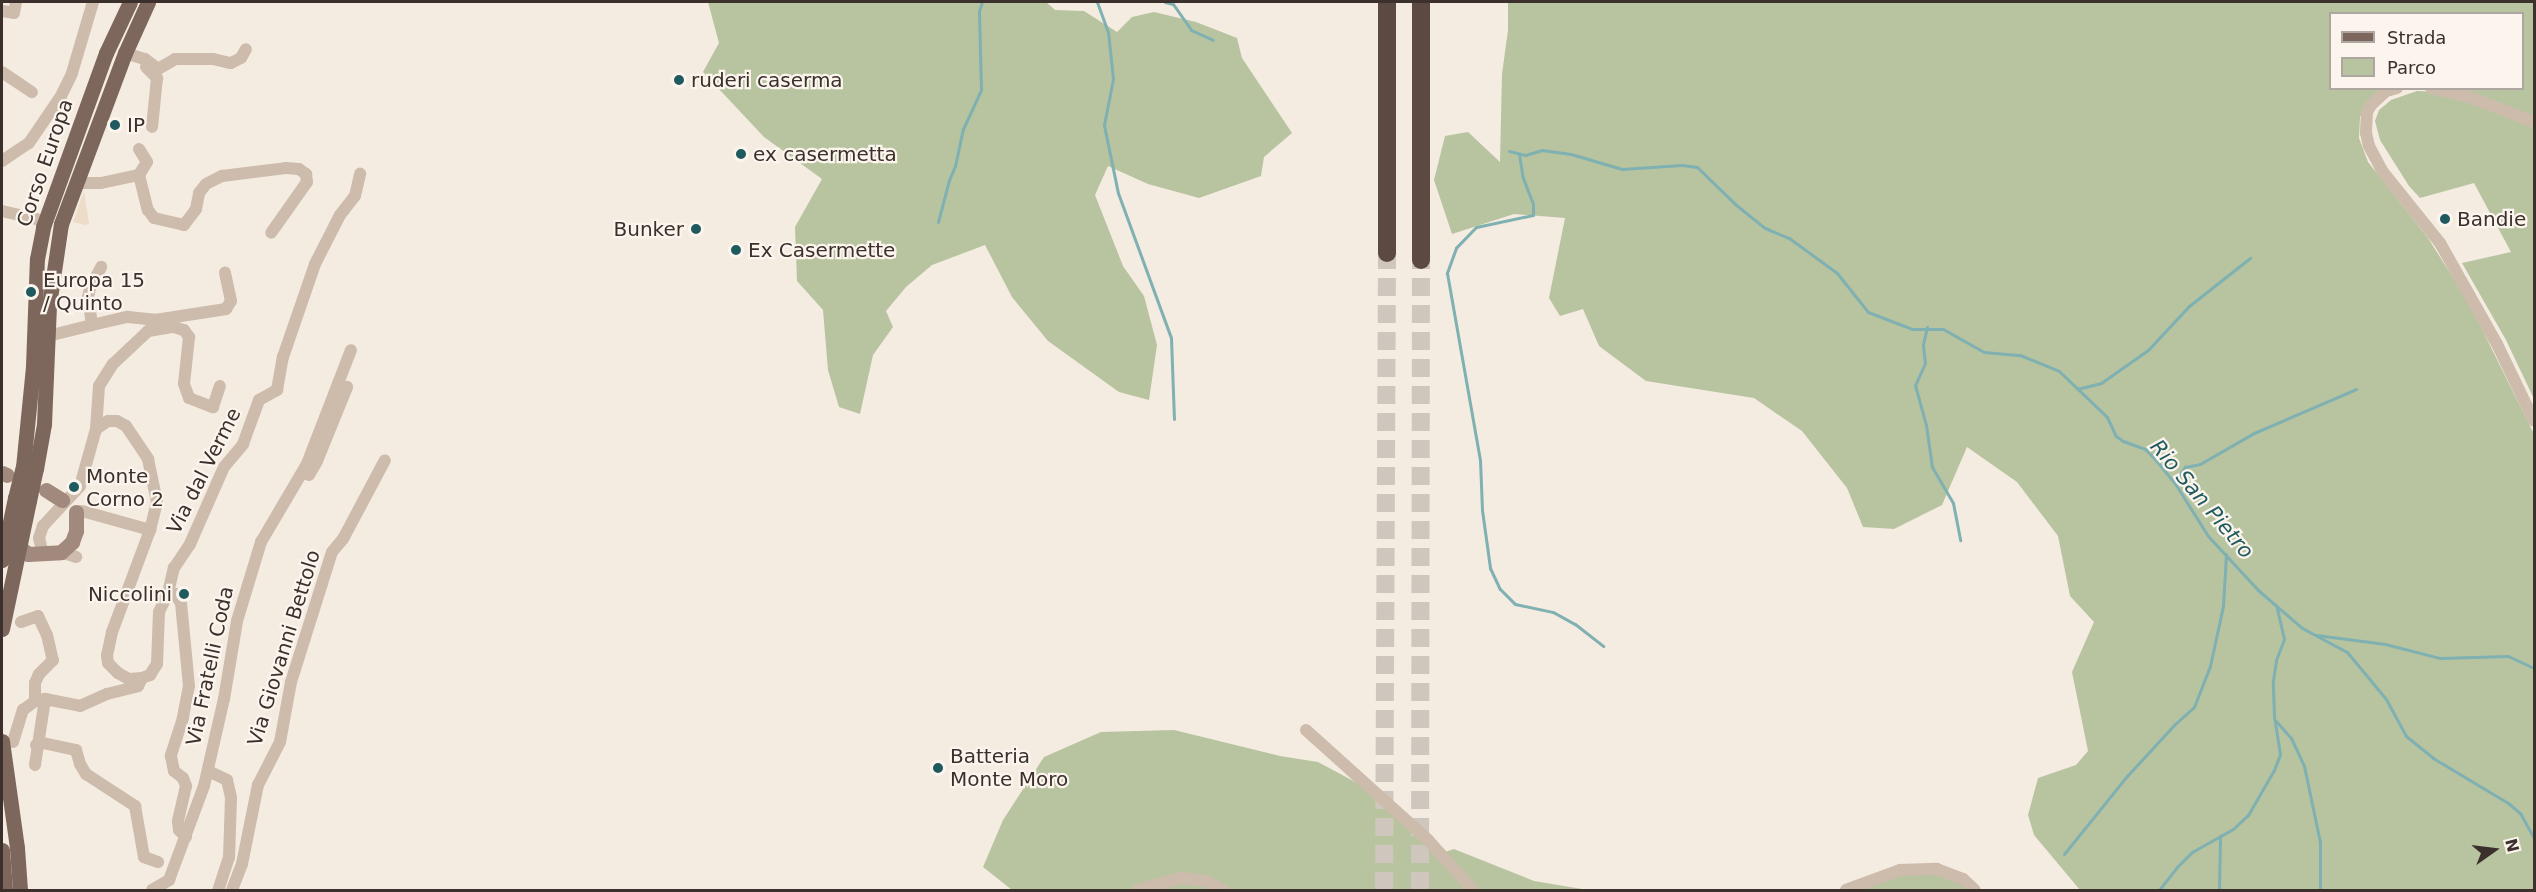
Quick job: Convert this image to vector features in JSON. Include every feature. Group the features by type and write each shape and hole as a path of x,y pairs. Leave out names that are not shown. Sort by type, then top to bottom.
{"highway":[{"path":"1387,2 1387,253"},
{"path":"1421,2 1421,260"}],"main road":[{"name":"Corso Europa","path":"2,629 19,548 29,468 37,257 45,222 106,53 130,2"},
{"name":"Corso Europa","path":"29,468 44,423 48,336 56,244 76,183 148,2"},
{"name":"Corso Europa","path":"2,560 9,524 24,504"},
{"path":"7,742 20,891"},
{"path":"2,850 5,891"}],"street":[{"path":"2,11 14,13 16,2"},
{"path":"2,159 29,143 61,96 72,74 93,2"},
{"path":"128,54 145,59 158,69 175,59 231,63 241,58 246,49"},
{"path":"128,54 155,74 157,78 152,127"},
{"path":"2,72 32,92"},
{"path":"2392,90 2371,105 2366,120 2369,146 2383,172 2440,243 2497,344 2535,421"},
{"path":"2439,90 2472,98 2535,122"},
{"path":"139,148 147,162 139,175 148,210 154,218 184,225 196,209 199,193 206,184 222,176 286,168 299,169 306,174 307,182 271,233"},
{"name":"Via dal Verme","path":"142,678 150,675 157,664 159,612 168,593 174,567 190,544 224,467 243,444 259,400 277,390 283,357 309,280 340,215 355,196 360,174"},
{"name":"Corso Europa","path":"76,183 101,183 139,175"},
{"path":"2,211 36,219"},
{"path":"92,325 88,297 101,267"},
{"path":"48,336 128,316 155,320 226,309 231,301 225,273"},
{"path":"43,554 39,538 43,526 80,486 96,429 99,386 113,364 148,331 174,327 184,330 189,337 184,384 189,398 213,407 220,386"},
{"name":"Via Fratelli Coda","path":"186,837 208,771 224,699 237,621 248,580 261,542 307,464 351,350"},
{"name":"Via Fratelli Coda","path":"280,508 290,506 317,461 347,387"},
{"path":"96,429 108,422 117,421 126,426 144,452 155,487 157,502 150,530 112,632 107,655 108,663 118,673 129,679 142,678"},
{"name":"Via Giovanni Bettolo","path":"232,891 242,864 258,785 280,742 291,682 332,552 343,539 385,460"},
{"path":"46,490 62,500"},
{"path":"24,504 43,526"},
{"path":"61,552 72,542 79,511 150,530"},
{"path":"9,524 13,540 28,554 61,552 76,557"},
{"path":"152,891 169,880 186,837 179,830 178,821 186,786 183,778 174,771 171,756 183,718 189,686 181,603 175,594 168,593"},
{"path":"21,622 38,616 47,635 54,660 39,675 35,683 40,700 35,765"},
{"path":"7,742 23,710 40,700 80,706 107,694 138,686 142,678"},
{"path":"1306,730 1428,840 1473,891"},
{"path":"36,745 42,743 76,750 86,774 135,806 144,857 158,862"},
{"path":"208,771 227,780 231,798 229,856 218,891"},
{"path":"1846,891 1900,870 1936,869 1963,879 1975,891"},
{"path":"1137,891 1181,878 1206,881 1223,891"}],"green space":[{"path":"708,2 1046,2 1055,10 1084,11 1117,32 1132,17 1154,12 1196,22 1237,38 1242,58 1292,133 1264,157 1261,176 1199,198 1148,184 1108,166 1095,195 1123,266 1144,296 1157,345 1149,400 1119,392 1048,341 1012,297 985,245 932,265 906,287 886,311 893,327 873,355 860,414 839,407 828,370 823,310 797,281 795,227 822,179 764,137 703,72 719,43"},
{"path":"1508,2 2534,2 2534,117 2460,90 2524,90 2524,12 2329,12 2329,90 2383,90 2366,105 2360,117 2359,138 2368,162 2428,238 2469,303 2534,434 2534,890 2080,890 2034,835 2028,815 2038,778 2076,765 2088,751 2072,672 2094,622 2070,596 2058,536 2017,482 1967,447 1942,505 1894,529 1863,527 1847,488 1802,431 1754,398 1646,381 1599,346 1583,309 1560,316 1549,298 1565,218 1514,214 1452,234 1434,180 1445,136 1468,132 1500,162 1502,74 1508,30"},
{"path":"2417,91 2440,92 2534,126 2534,399 2506,340 2462,263 2511,252 2474,183 2420,198 2409,186 2380,140 2375,121 2379,110 2391,100"},
{"path":"1174,730 1280,756 1318,762 1372,791 1442,853 1454,849 1534,881 1588,890 1012,890 983,867 1003,820 1044,757 1101,732"},
{"path":"1900,873 1936,873 1961,881 1971,890 1851,890"}],"shaded area":[{"path":"84,191 89,224 85,225 73,222"}],"waterway":[{"path":"938,222 955,166 963,129 981,90 979,11 982,2"},
{"path":"1097,2 1108,32 1113,79 1104,125 1118,193 1171,338 1174,419"},
{"name":"Rio San Pietro","path":"1165,2 1173,4 1191,30 1213,40"},
{"name":"Rio San Pietro","path":"1509,151 1525,155 1542,150 1571,154 1622,169 1682,165 1697,167 1735,204 1765,228 1789,238 1837,273 1868,312 1912,329 1943,329 1984,352 2020,355 2059,371 2107,417 2116,436 2145,449 2155,459 2176,485 2208,536 2258,590 2302,628 2347,652 2386,699 2406,736 2433,758 2508,803 2520,813 2534,838"},
{"path":"1519,154 1523,178 1533,204 1533,215 1476,227 1456,248 1447,273 1480,460 1482,510 1490,568 1500,589 1515,604 1553,612 1575,624 1603,646"},
{"path":"2077,389 2101,383 2148,350 2189,306 2250,258"},
{"path":"1927,327 1923,345 1925,363 1915,385 1926,425 1932,467 1953,503 1960,540"},
{"path":"2174,482 2185,467 2200,464 2254,433 2356,389"},
{"path":"2064,854 2127,776 2194,707 2210,666 2223,606 2226,554"},
{"path":"2159,890 2192,852 2233,829 2248,815 2274,770 2280,754 2274,716 2273,680 2276,660 2284,639 2277,608"},
{"name":"Rio San Pietro","path":"2316,635 2385,644 2440,658 2508,656 2534,668"},
{"path":"2276,721 2291,738 2304,766 2320,842 2320,890"},
{"path":"2219,890 2220,836"}],"tunnel":[{"path":"1384,890 1387,253"},
{"path":"1420,890 1421,260"}],"place":[{"name":"ruderi caserma","path":"679,80"},
{"name":"IP","path":"115,125"},
{"name":"ex casermetta","path":"741,154"},
{"name":"Bandie","path":"2445,219"},
{"name":"Bunker","path":"696,229"},
{"name":"Ex Casermette","path":"736,250"},
{"name":"Europa 15 / Quinto","path":"31,292"},
{"name":"Monte Corno 2","path":"74,487"},
{"name":"Niccolini","path":"184,594"},
{"name":"Batteria Monte Moro","path":"938,768"}]}
